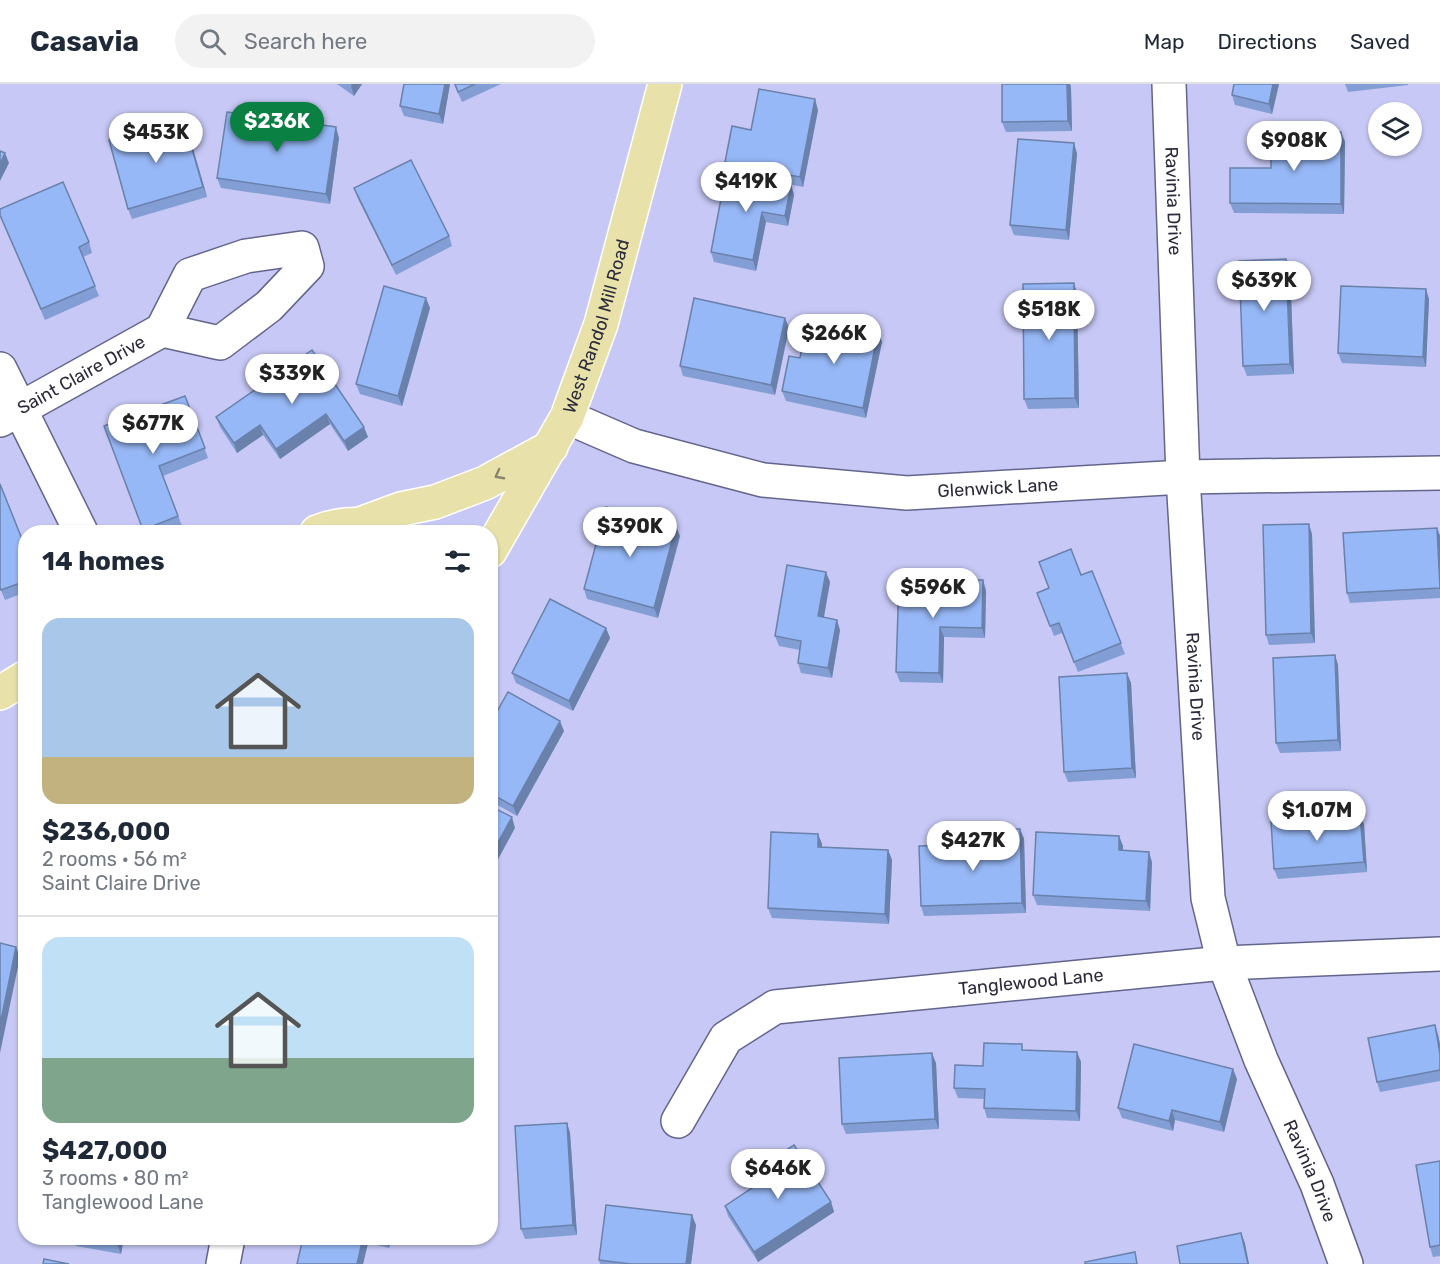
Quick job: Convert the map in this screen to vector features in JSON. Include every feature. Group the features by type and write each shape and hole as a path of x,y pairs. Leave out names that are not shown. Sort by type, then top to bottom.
{"main road":[{"name":"West Randol Mill Road","path":"498,537 567,417 601,324 665,84"},
{"path":"355,525 401,508 435,502 485,483 550,447"},
{"path":"363,524 368,525"},
{"path":"0,693 18,682"}],"street":[{"name":"Ravinia Drive","path":"1169,84 1184,477 1208,898 1224,963 1261,1060 1317,1184 1346,1264"},
{"name":"Saint Claire Drive","path":"10,415 162,330"},
{"path":"0,369 10,415 77,525"},
{"name":"Glenwick Lane","path":"567,417 634,446 763,480 907,493 1184,477 1440,473"},
{"name":"Tanglewood Lane","path":"678,1121 726,1038 775,1007 1224,963 1440,954"},
{"path":"223,1264 227,1245"}],"building":[{"path":"404,84 445,84 439,114 400,106"},
{"path":"455,84 475,84 458,92"},
{"path":"1002,84 1067,84 1068,121 1002,122"},
{"path":"1234,84 1273,84 1269,104 1232,95"},
{"path":"759,89 815,99 800,177 725,162 732,126 751,130"},
{"path":"227,112 336,127 326,194 217,178"},
{"path":"183,118 203,187 128,209 109,140"},
{"path":"1271,131 1341,132 1341,204 1230,203 1230,168 1271,168"},
{"path":"1018,139 1074,143 1066,230 1010,225"},
{"path":"0,151 5,153 0,164"},
{"path":"411,160 449,236 392,265 354,188"},
{"path":"726,172 791,185 785,216 762,212 753,260 711,252"},
{"path":"63,182 89,242 79,247 95,286 41,309 0,215 0,209"},
{"path":"1286,259 1290,364 1243,366 1239,261"},
{"path":"1074,283 1075,398 1024,399 1023,284"},
{"path":"384,286 426,298 398,396 356,384"},
{"path":"1341,286 1426,289 1423,357 1338,353"},
{"path":"694,298 785,318 771,385 680,366"},
{"path":"823,320 878,332 863,408 782,391 789,356 800,358 804,338 819,341"},
{"path":"312,350 364,427 344,441 326,414 276,449 260,425 234,443 216,417"},
{"path":"185,396 205,448 159,466 178,516 156,525 141,525 104,426"},
{"path":"0,484 18,529 18,584 1,590"},
{"path":"606,507 676,526 654,608 584,589"},
{"path":"1309,524 1311,633 1266,635 1263,525"},
{"path":"1437,528 1440,588 1347,593 1343,533"},
{"path":"1071,549 1081,575 1092,571 1121,643 1074,662 1059,623 1050,626 1037,593 1049,588 1039,562"},
{"path":"787,565 826,572 818,616 837,620 828,668 798,663 801,641 775,636"},
{"path":"899,579 983,580 982,628 940,627 939,673 896,672"},
{"path":"550,599 606,628 569,701 512,673"},
{"path":"1335,655 1338,740 1276,743 1273,658"},
{"path":"1127,673 1132,768 1064,772 1059,677"},
{"path":"508,692 560,721 513,806 498,798 498,710"},
{"path":"498,810 512,817 498,842"},
{"path":"1360,814 1364,862 1274,869 1271,821"},
{"path":"1020,829 1022,903 921,906 919,846 986,844 985,830"},
{"path":"771,832 818,834 818,847 888,850 885,914 768,908"},
{"path":"1036,832 1119,836 1119,850 1149,852 1146,901 1033,895"},
{"path":"0,943 16,947 0,1025"},
{"path":"1435,1025 1440,1070 1377,1082 1368,1038"},
{"path":"984,1043 1022,1044 1022,1050 1077,1052 1076,1111 984,1108 985,1089 954,1088 955,1065 983,1066"},
{"path":"1134,1044 1233,1069 1220,1122 1172,1110 1169,1121 1118,1108"},
{"path":"932,1053 935,1119 842,1124 839,1058"},
{"path":"567,1123 573,1225 521,1229 515,1126"},
{"path":"794,1145 831,1202 754,1252 725,1206 764,1180 757,1169"},
{"path":"1440,1161 1440,1245 1430,1247 1416,1165"},
{"path":"606,1205 692,1215 686,1264 631,1264 599,1260"},
{"path":"1241,1233 1248,1264 1180,1264 1177,1246"},
{"path":"301,1245 361,1245 357,1264 297,1264"},
{"path":"1135,1252 1137,1264 1085,1264 1085,1262"},
{"path":"44,1259 69,1264 43,1264"}]}
